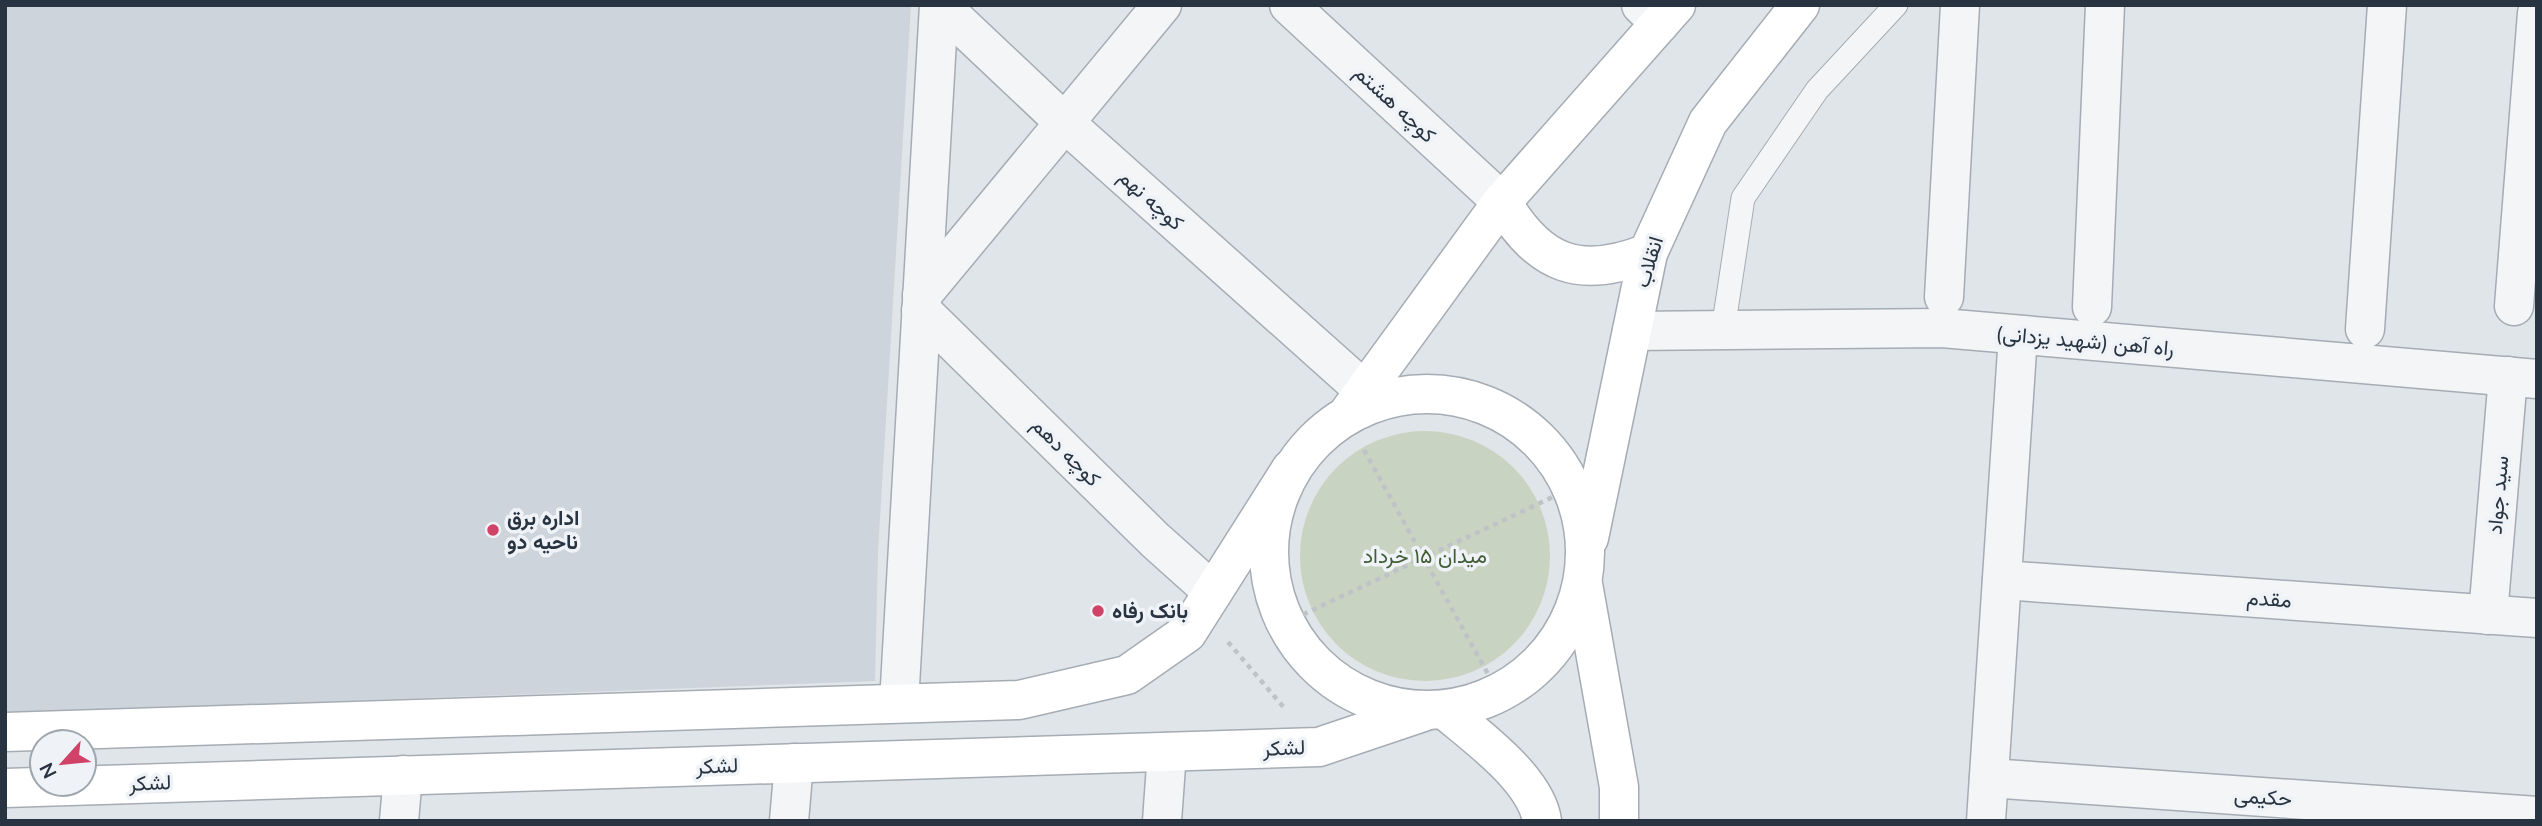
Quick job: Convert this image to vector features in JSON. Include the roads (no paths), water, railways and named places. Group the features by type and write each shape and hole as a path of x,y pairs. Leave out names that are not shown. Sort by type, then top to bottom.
{"main road":[{"name":"انقلاب","path":"1619,821 1619,787 1584,567 1648,253 1708,122 1800,5"},
{"path":"1358,417 1502,202 1659,11"},
{"path":"1502,202 1520,232 1547,255 1580,266 1615,266 1648,253"},
{"path":"5,732 1019,699 1127,676 1187,633 1291,469 1317,436 1358,417 1389,397 1431,393 1471,400 1510,417 1541,443 1566,477 1581,515 1584,567"},
{"path":"1291,469 1274,507 1268,548 1272,589 1285,623 1312,662 1344,688 1382,705 1434,711 1505,761 1540,808 1542,821"},
{"name":"لشکر","path":"5,788 1319,747 1434,711 1464,707 1499,694 1537,668 1563,636 1579,598 1584,567"}],"street":[{"name":"کوچه نهم","path":"939,5 1065,123 1358,417"},
{"path":"899,703 939,5"},
{"path":"922,303 1162,5"},
{"name":"کوچه هشتم","path":"1289,5 1502,202"},
{"path":"1944,297 1960,5"},
{"path":"2092,307 2105,5"},
{"path":"2365,329 2387,5"},
{"path":"2514,306 2537,13"},
{"name":"کوچه دهم","path":"922,303 1154,540 1207,601"},
{"name":"راه آهن (شهید یزدانی)","path":"1632,331 1942,328 2523,377"},
{"path":"1986,821 2018,335"},
{"name":"سید جواد","path":"2488,615 2523,377"},
{"name":"مقدم","path":"2002,580 2537,618"},
{"path":"1162,821 1167,752"},
{"path":"789,821 794,763"},
{"path":"399,821 403,775"},
{"name":"حکیمی","path":"1989,778 2537,816"}],"lane":[{"path":"1723,330 1743,198 1817,90 1896,5"}],"place":[{"name":"اداره برق ناحیه دو","path":"493,530"},
{"name":"بانک رفاه","path":"1098,611"}],"park label":[{"name":"میدان ۱۵ خرداد","path":"1425,556"}]}
